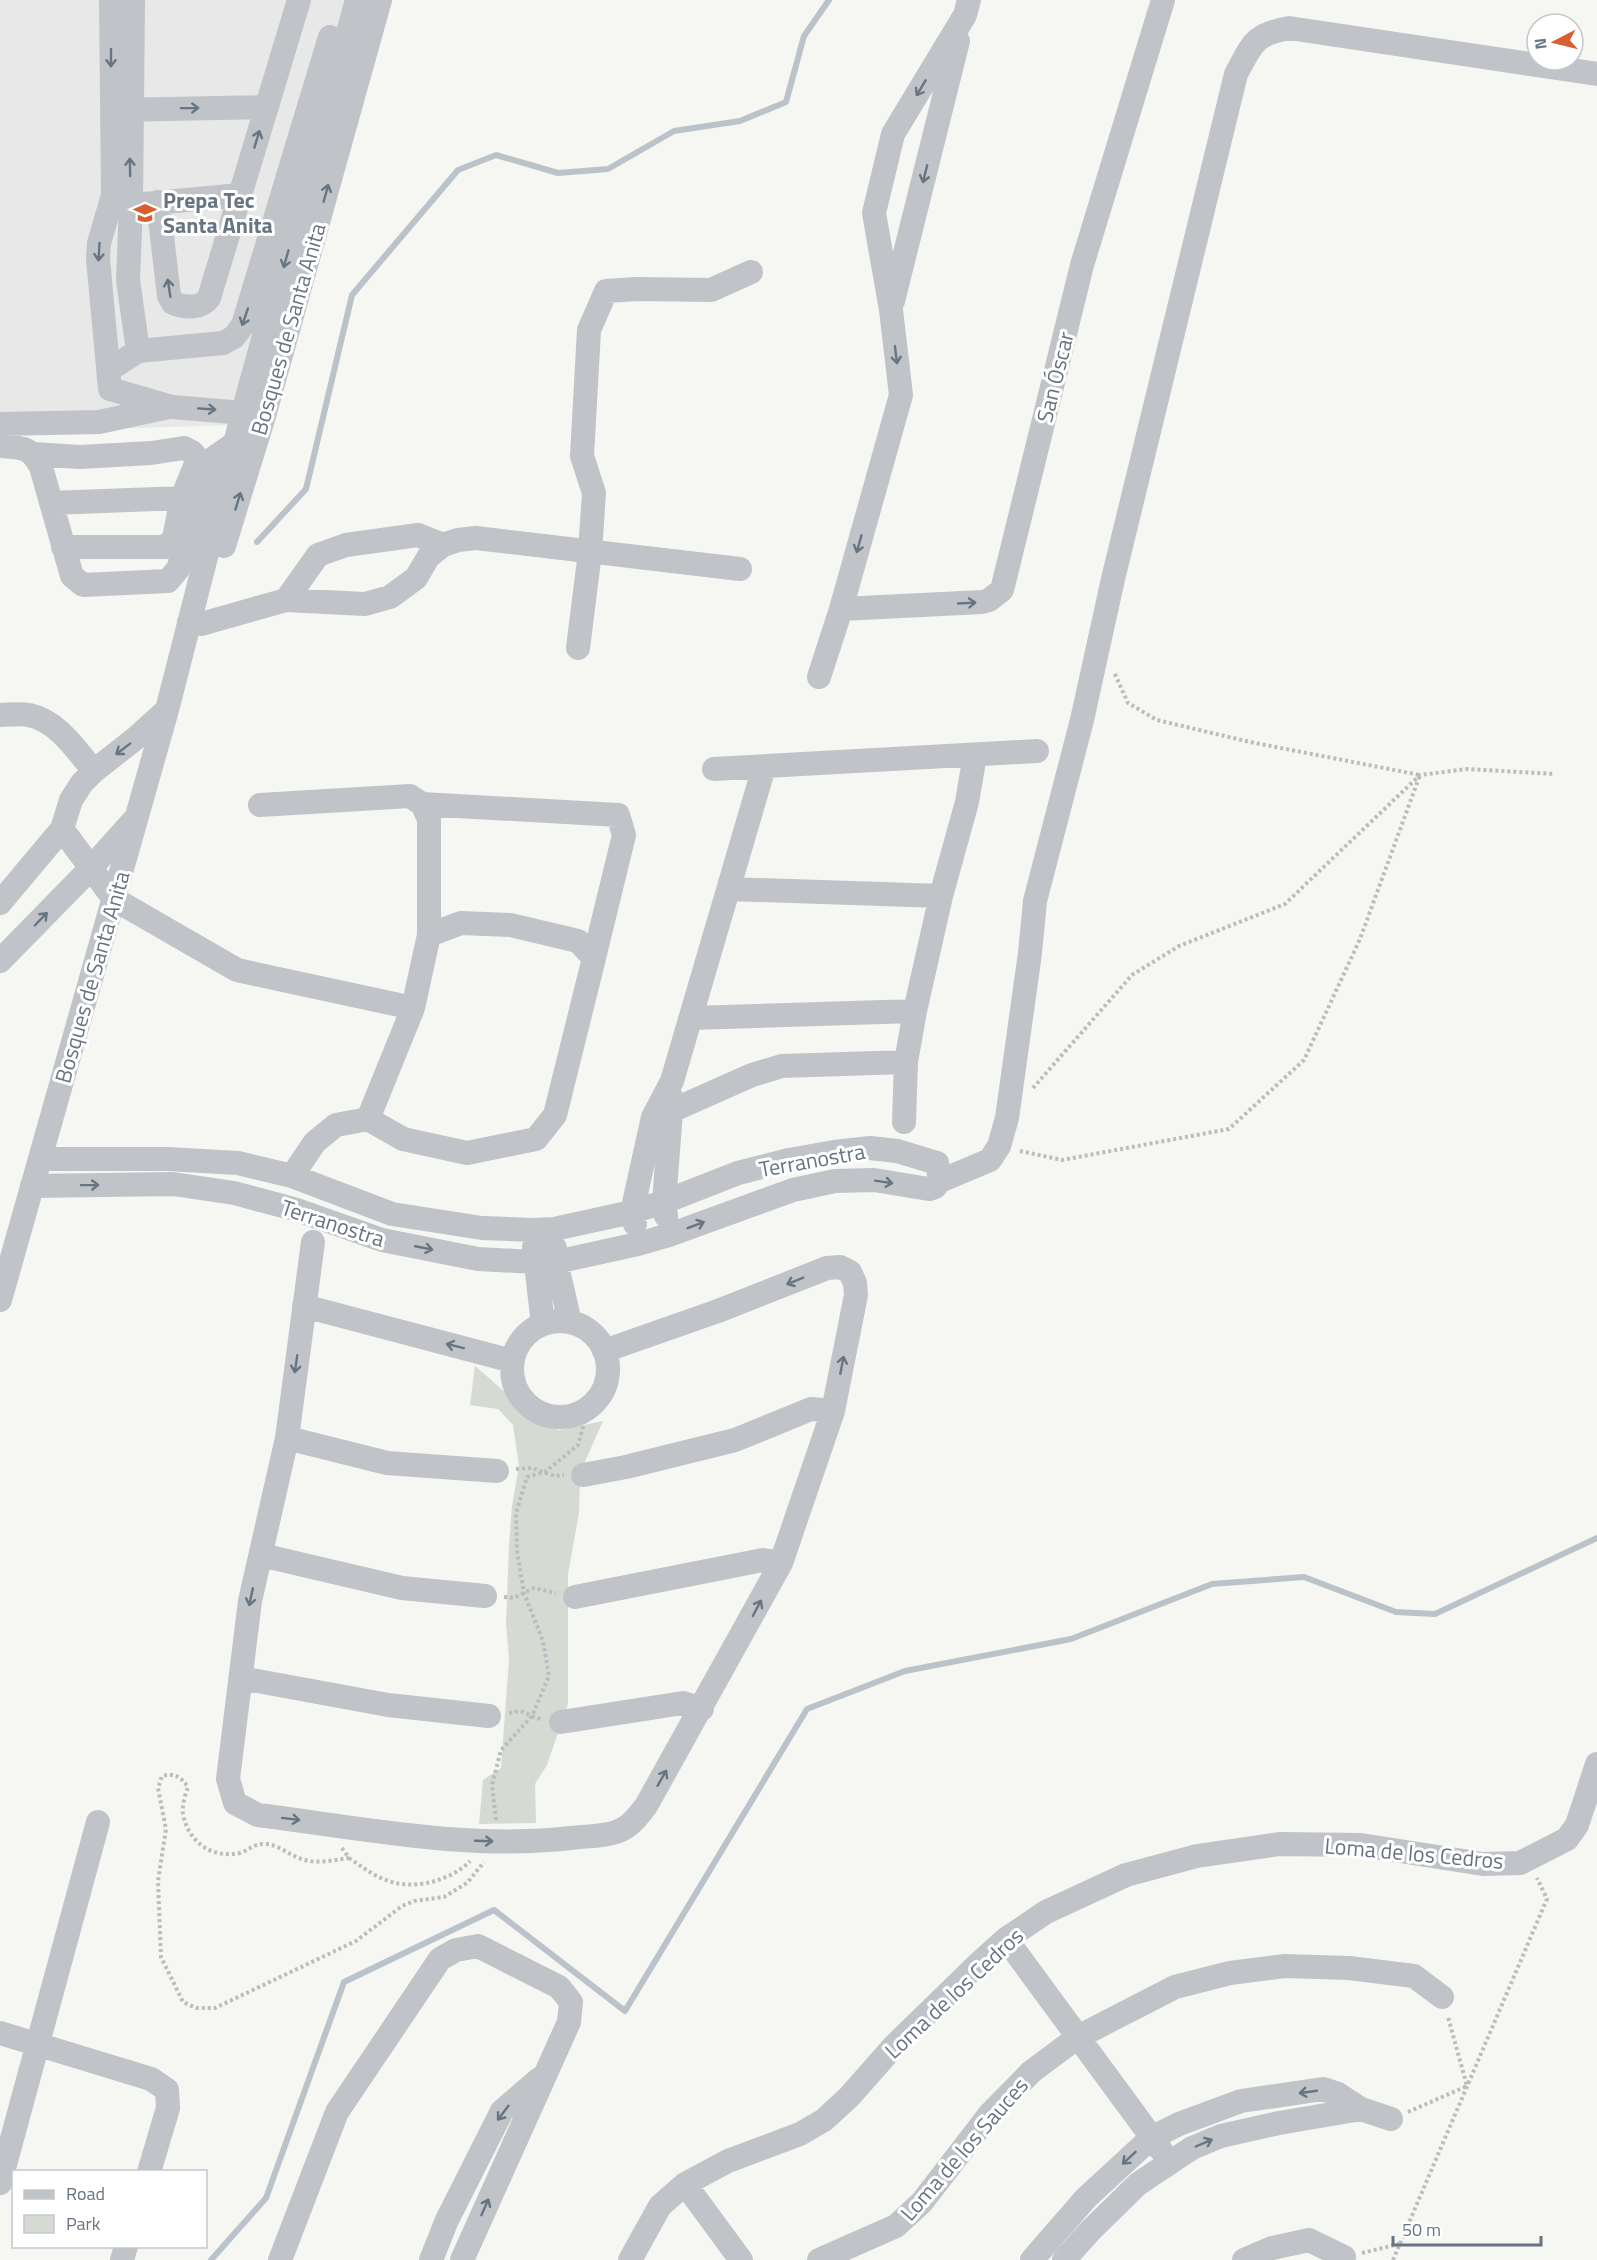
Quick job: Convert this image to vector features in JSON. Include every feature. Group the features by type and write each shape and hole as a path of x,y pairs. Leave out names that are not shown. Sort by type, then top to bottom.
{"street":[{"path":"111,0 121,110 122,200 128,280 138,351"},
{"path":"121,110 133,0"},
{"path":"158,202 169,296 173,303 181,306 205,304 209,298 299,0"},
{"path":"110,380 138,351 223,343 234,337 243,325 331,99 341,0"},
{"name":"Bosques de Santa Anita","path":"0,1300 167,710 180,652 195,623 254,414 357,0"},
{"name":"Bosques de Santa Anita","path":"331,99 380,0"},
{"name":"San Óscar","path":"840,609 982,602 989,600 1002,590 1082,265 1161,2"},
{"path":"891,310 967,8"},
{"path":"819,677 901,395 891,310 874,213 893,134 967,8"},
{"path":"940,1180 990,1160 999,1146 1007,1118 1035,901 1080,731 1236,74 1253,42 1268,32 1289,28 1597,74"},
{"path":"121,110 267,107"},
{"path":"122,200 158,202 240,195"},
{"path":"99,422 108,407 110,380 98,259 99,243 122,200"},
{"path":"578,648 590,552 594,493 582,456 589,330 606,291 711,290 751,272"},
{"path":"110,380 172,406 254,414"},
{"path":"0,424 99,422 172,406"},
{"name":"Bosques de Santa Anita","path":"195,623 235,443 254,414"},
{"path":"34,454 41,467 72,576 83,585 168,580 178,569 212,459 235,443"},
{"path":"0,446 22,448 34,454 80,457 151,453 184,448 198,459 182,498 174,538 166,547 63,547"},
{"path":"51,503 182,498"},
{"path":"286,600 318,555 346,545 418,536 443,545"},
{"path":"195,623 286,600 365,604 390,597 416,578 429,556 443,545 476,538 740,569"},
{"path":"0,903 62,830 71,800 94,771 167,710"},
{"path":"0,715 26,714 39,718 61,732 94,771"},
{"path":"714,769 1037,751"},
{"path":"903,1122 906,1062 915,1011 941,896 966,802 975,755"},
{"path":"639,1244 632,1212 764,767"},
{"path":"261,805 410,796 422,804 618,815 624,835 555,1115 536,1139 466,1153 403,1139 368,1119 336,1125 315,1142 292,1176"},
{"path":"368,1119 413,1008 429,935 429,819 422,804"},
{"path":"0,961 136,817"},
{"path":"62,830 114,899 237,970 413,1008"},
{"path":"729,889 941,896"},
{"path":"429,935 461,923 510,925 578,941 594,958"},
{"path":"691,1018 915,1011"},
{"path":"662,1114 752,1075 782,1066 906,1062"},
{"path":"662,1114 664,1202 669,1235"},
{"name":"Terranostra","path":"32,1186 173,1184 234,1193 294,1209 382,1240 478,1259 545,1262 639,1244 793,1190 835,1181 874,1180 929,1189 935,1187 940,1180 937,1163 897,1151 870,1148 789,1160 738,1173 632,1212 544,1229 482,1228 392,1214 292,1176 238,1163 167,1159 40,1159"},
{"path":"543,1324 544,1229"},
{"path":"313,1242 287,1438 250,1601 228,1779 236,1803 258,1815 460,1840 498,1842 549,1840 615,1833 629,1826 646,1806 702,1709 781,1563 833,1411 856,1295 855,1283 850,1272 840,1268 827,1268 718,1311 604,1351"},
{"path":"545,1262 570,1322"},
{"path":"304,1306 512,1360"},
{"path":"556,1321 570,1322 591,1332 604,1351 608,1364 608,1377 597,1400 588,1409 570,1417 551,1418 534,1410 520,1397 512,1380 512,1360 518,1345 528,1332 543,1324 556,1321"},
{"path":"583,1475 626,1467 735,1440 811,1409 833,1411"},
{"path":"287,1438 387,1463 497,1472"},
{"path":"261,1555 402,1588 485,1596"},
{"path":"575,1597 763,1560 781,1563"},
{"path":"241,1678 388,1705 489,1716"},
{"path":"561,1722 683,1703 702,1709"},
{"path":"1520,1863 1567,1839 1577,1825 1597,1764"},
{"path":"0,2183 98,1822"},
{"name":"Loma de los Cedros","path":"630,2260 660,2206 685,2184 728,2161 800,2134 824,2120 849,2097 894,2046 1006,1939 1046,1912 1126,1875 1197,1856 1279,1844 1361,1845 1483,1864 1520,1863"},
{"path":"1006,1939 1151,2138 1172,2162"},
{"path":"280,2260 337,2112 440,1959 456,1950 478,1946 559,1988 571,2002 569,2022 462,2260"},
{"name":"Loma de los Sauces","path":"819,2260 896,2226 921,2202 989,2115 1031,2072 1078,2037 1175,1987 1230,1972 1285,1966 1349,1968 1414,1976 1442,1997"},
{"path":"0,2033 151,2079 167,2090 168,2109 150,2170"},
{"path":"431,2260 447,2220 502,2111 545,2073"},
{"path":"1032,2260 1086,2198 1151,2138 1179,2124 1240,2101 1323,2090 1338,2094 1361,2109 1391,2119"},
{"path":"1064,2260 1138,2184 1192,2148 1221,2136 1361,2109"},
{"path":"685,2184 741,2260"},
{"path":"1244,2260 1272,2248 1310,2240 1344,2257"}],"path":[{"path":"1100,642 1128,704 1157,720 1250,742 1420,775 1467,769 1555,774"},
{"path":"1030,1091 1132,975 1179,946 1286,904 1420,775"},
{"path":"999,1146 1062,1160 1229,1129 1304,1060 1360,939 1420,775"},
{"path":"349,1858 316,1862 301,1859 267,1844 255,1845 241,1852 227,1854 209,1852 196,1842 183,1813 188,1787 181,1777 173,1774 162,1776 158,1788 166,1829 159,1881 161,1957 183,2002 196,2008 215,2008 356,1941 402,1906 414,1901 444,1897 467,1883 498,1842 492,1785 501,1750 532,1716 549,1677 543,1641 524,1593 517,1551 516,1513 527,1478 545,1472 578,1445 588,1409"},
{"path":"497,1472 532,1468 555,1476 583,1475"},
{"path":"485,1596 514,1598 534,1588 575,1597"},
{"path":"489,1716 520,1711 546,1721 561,1722"},
{"path":"324,1823 349,1858 388,1881 414,1884 436,1881 464,1868 475,1856 498,1842"},
{"path":"1393,2260 1547,1899 1538,1879 1520,1863"},
{"path":"1442,1997 1467,2086"},
{"path":"1391,2119 1467,2086"},
{"path":"1344,2257 1400,2244"}],"shaded area":[{"name":"Prepa Tec Santa Anita","path":"0,0 349,0 233,425 0,432"}],"green space":[{"path":"475,1366 505,1392 524,1417 559,1430 603,1421 580,1473 579,1513 568,1574 568,1704 547,1765 535,1784 536,1823 479,1824 483,1780 501,1768 509,1659 506,1624 509,1545 512,1506 519,1466 513,1425 498,1409 470,1405"}],"waterway":[{"path":"257,542 306,489 352,295 458,170 496,155 558,173 608,169 674,131 740,121 786,102 804,36 829,0"},
{"path":"211,2260 266,2198 344,1982 494,1910 625,2011 807,1709 905,1671 1071,1639 1212,1584 1304,1577 1396,1612 1435,1614 1597,1538"}],"place":[{"name":"Prepa Tec Santa Anita","path":"145,213"}]}
